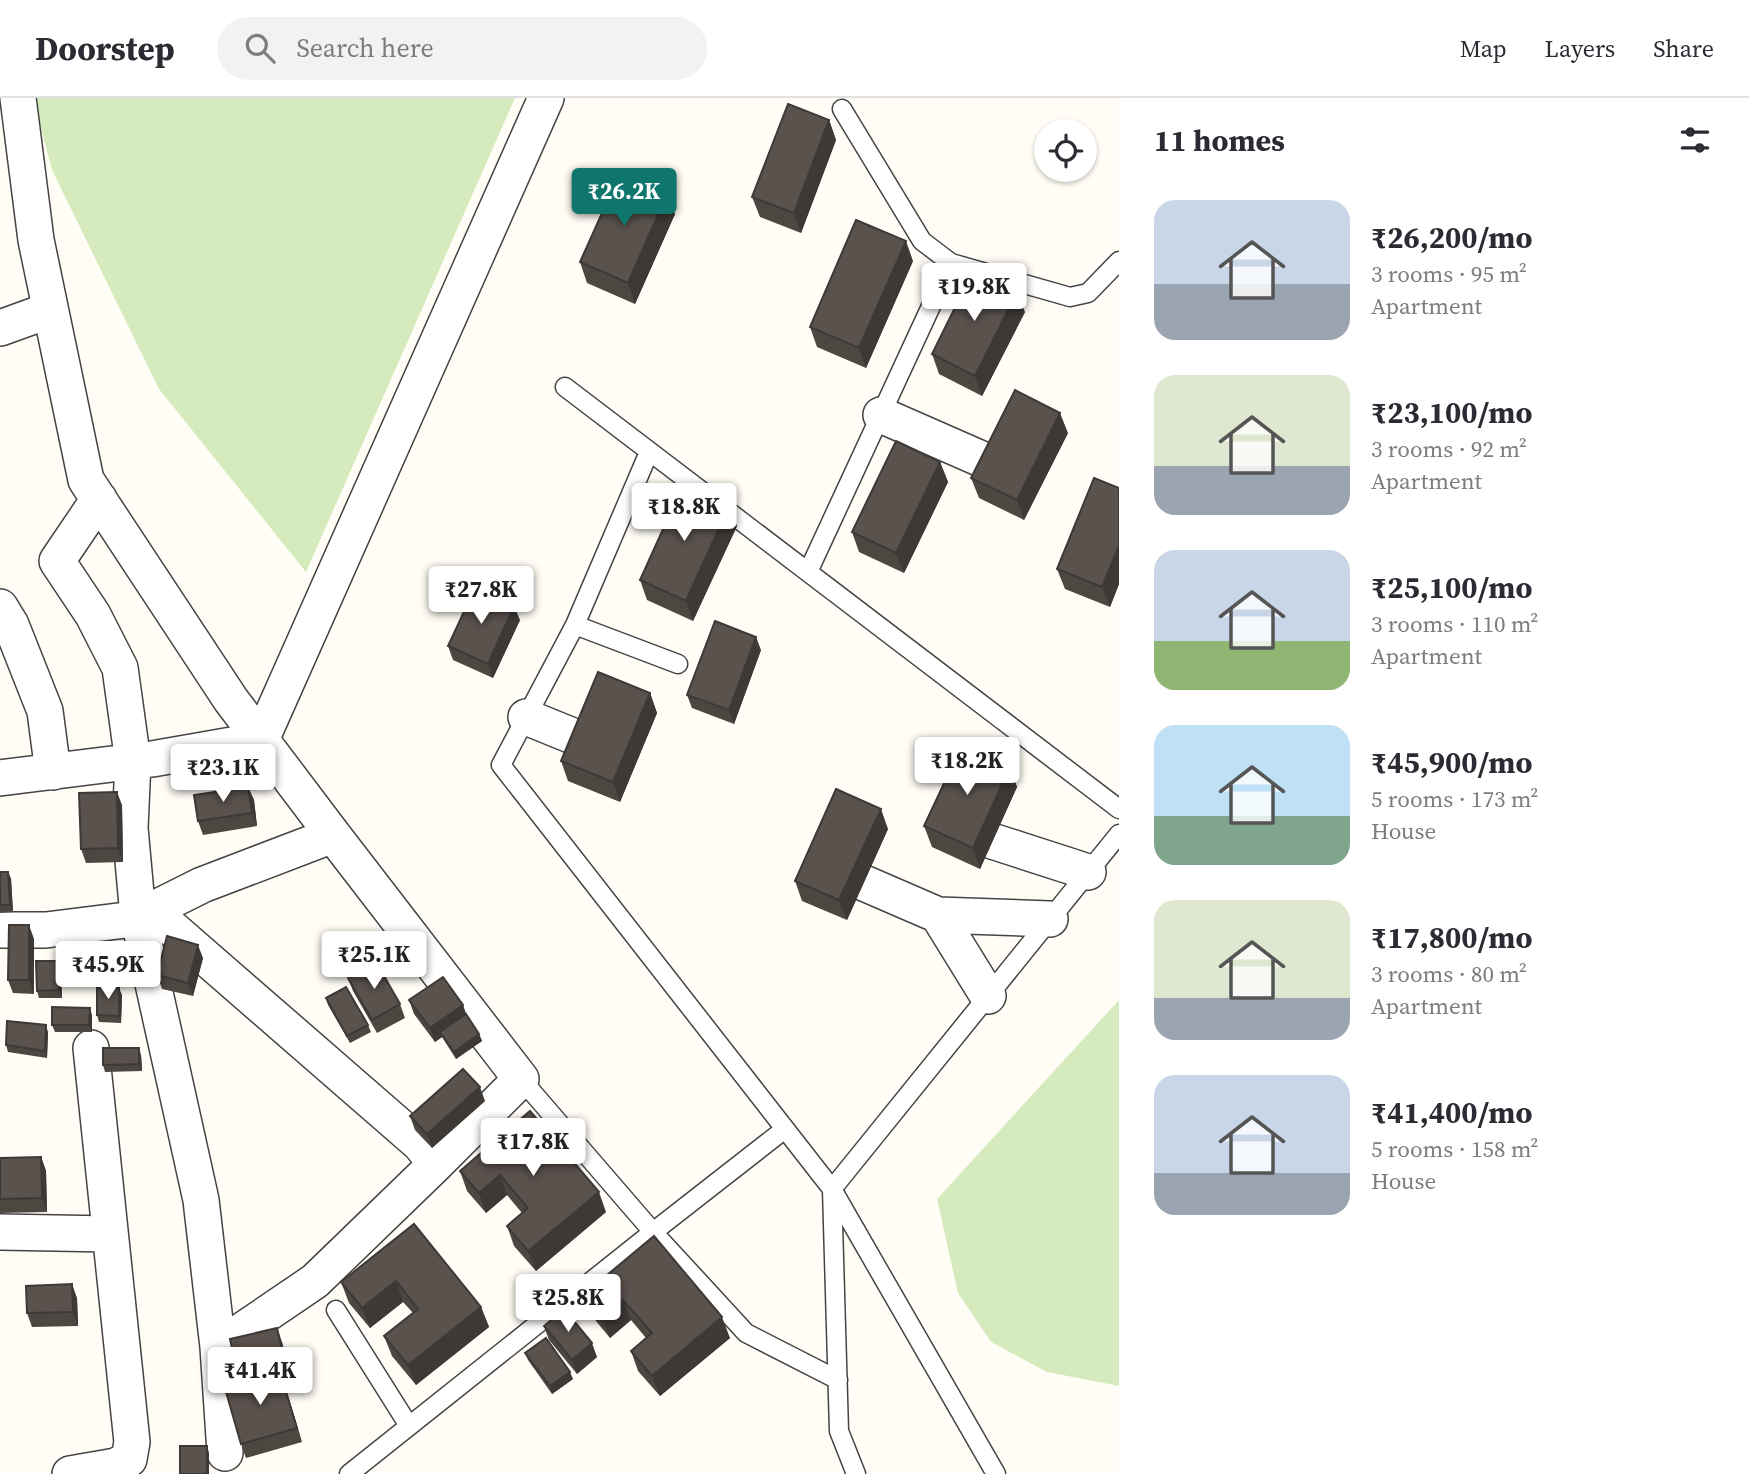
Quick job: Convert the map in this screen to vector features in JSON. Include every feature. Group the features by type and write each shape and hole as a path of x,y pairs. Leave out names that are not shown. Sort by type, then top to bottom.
{"street":[{"path":"18,98 36,240 86,480 231,700 522,1079 315,1281 218,1347"},
{"path":"261,740 546,98"},
{"path":"0,328 50,310"},
{"path":"881,415 995,465"},
{"path":"99,499 57,561 93,615 120,668 132,762 130,828 201,1200 218,1347 225,1453"},
{"path":"0,607 45,711 53,772"},
{"path":"526,717 585,741"},
{"path":"0,778 132,762 261,740"},
{"path":"0,930 46,930 134,919 202,885 333,835"},
{"path":"992,841 1088,872"},
{"path":"864,883 938,915 1050,919"},
{"path":"145,913 420,1144 436,1164"},
{"path":"938,915 988,996"},
{"path":"70,1474 116,1466 129,1459 132,1442 91,1048"},
{"path":"0,1232 110,1234"}],"lane":[{"path":"842,109 922,242 951,263 1070,298 1088,293 1119,261"},
{"path":"808,572 951,263"},
{"path":"565,387 1119,809"},
{"path":"649,452 575,625 501,765 832,1189 996,1474"},
{"path":"575,625 678,664"},
{"path":"856,1474 839,1431 832,1189 1119,834"},
{"path":"522,1079 653,1232 746,1333 838,1380"},
{"path":"349,1474 785,1129"},
{"path":"336,1310 409,1426"}],"green space":[{"path":"33,98 515,98 306,572 159,389 52,170"},
{"path":"1119,1000 1119,1386 1047,1372 991,1342 958,1293 937,1199"}],"building":[{"path":"788,104 829,120 794,213 752,197"},
{"path":"620,173 667,194 628,283 580,262"},
{"path":"856,220 906,241 859,348 810,327"},
{"path":"973,271 1017,292 975,376 932,354"},
{"path":"1015,390 1060,413 1017,500 971,478"},
{"path":"896,441 940,462 896,553 852,532"},
{"path":"1094,478 1119,488 1119,546 1102,587 1057,569"},
{"path":"683,485 729,506 686,601 640,580"},
{"path":"475,588 514,606 488,664 448,646"},
{"path":"715,621 756,637 729,710 687,695"},
{"path":"598,672 650,693 613,782 561,761"},
{"path":"962,745 1010,767 973,848 924,826"},
{"path":"248,787 252,813 198,821 194,795"},
{"path":"836,789 881,809 839,900 795,881"},
{"path":"117,792 118,848 81,849 79,793"},
{"path":"0,872 8,872 10,905 0,905"},
{"path":"9,925 29,925 29,980 8,980"},
{"path":"167,936 198,945 188,983 157,975"},
{"path":"36,961 59,961 59,990 37,991"},
{"path":"376,962 400,1004 372,1020 348,978"},
{"path":"443,977 463,1005 430,1028 409,1000"},
{"path":"97,987 119,988 119,1016 97,1015"},
{"path":"346,987 368,1025 347,1036 326,998"},
{"path":"52,1007 90,1008 89,1025 52,1025"},
{"path":"466,1014 479,1034 454,1052 440,1032"},
{"path":"7,1021 46,1025 45,1051 6,1045"},
{"path":"103,1048 139,1048 139,1064 103,1065"},
{"path":"463,1069 480,1087 427,1134 410,1116"},
{"path":"530,1111 599,1192 528,1251 507,1226 528,1208 500,1175 479,1193 460,1171"},
{"path":"41,1157 42,1198 0,1199 0,1158"},
{"path":"414,1224 481,1307 408,1365 384,1336 418,1309 396,1281 362,1308 341,1282"},
{"path":"654,1236 722,1317 652,1376 631,1351 652,1333 623,1300 602,1317 583,1295"},
{"path":"72,1284 73,1312 27,1313 26,1286"},
{"path":"564,1309 592,1343 572,1360 544,1326"},
{"path":"277,1328 285,1363 238,1374 230,1339"},
{"path":"546,1338 570,1372 550,1386 525,1353"},
{"path":"279,1369 297,1428 241,1444 224,1385"},
{"path":"180,1446 207,1446 207,1474 180,1474"}]}
